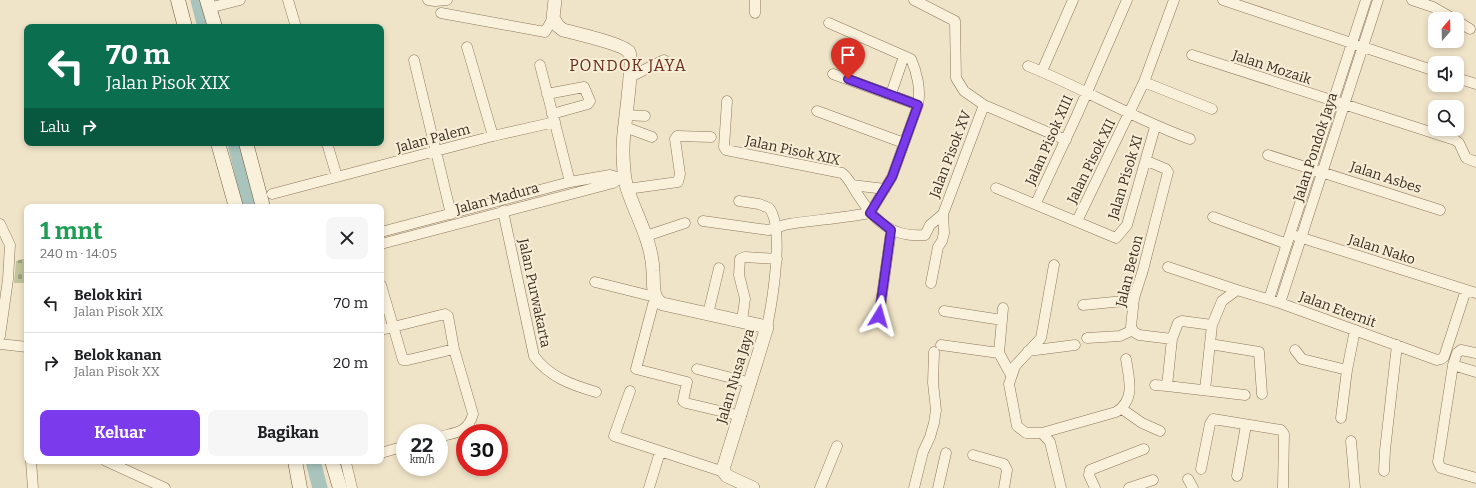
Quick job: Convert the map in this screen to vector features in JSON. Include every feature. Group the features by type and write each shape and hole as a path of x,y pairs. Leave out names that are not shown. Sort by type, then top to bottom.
{"main road":[{"path":"178,0 184,24"},
{"path":"208,4 213,24"},
{"path":"219,146 235,204"},
{"path":"247,146 263,204"},
{"path":"296,464 300,488"},
{"path":"340,488 341,464"}],"street":[{"path":"208,4 240,0"},
{"path":"288,0 295,24"},
{"path":"428,0 447,0"},
{"path":"441,13 545,32 552,18 555,0"},
{"path":"755,13 756,0"},
{"path":"1042,71 1073,0"},
{"name":"Jalan Pisok XIII","path":"1077,221 1036,203 1066,140 1127,0"},
{"name":"Jalan Pisok XII","path":"1077,221 1144,82 1174,0"},
{"path":"1223,0 1428,69"},
{"name":"Jalan Pondok Jaya","path":"1269,299 1366,0"},
{"name":"Jalan Pondok Jaya","path":"1280,303 1378,0"},
{"path":"1412,0 1441,12"},
{"path":"917,1 955,21 956,78 959,85 968,95 984,105 1066,140"},
{"path":"552,18 563,30 611,44 629,51 630,77 626,121 625,166 628,189 653,258 655,297 636,369 687,382 683,401 741,416"},
{"path":"703,221 748,228 776,229 787,224 849,217 870,213 892,177 918,105 920,94 912,62 904,56 829,23"},
{"path":"1464,25 1470,29"},
{"path":"467,47 493,136"},
{"name":"Jalan Mozaik","path":"1192,55 1333,102 1455,140 1459,143 1466,158 1476,162"},
{"path":"891,94 904,56"},
{"path":"414,60 451,214"},
{"path":"630,77 664,60"},
{"path":"384,231 570,182 540,65"},
{"path":"1028,66 1086,92 1155,127 1190,139"},
{"path":"833,74 918,105"},
{"path":"1464,80 1476,84"},
{"path":"1144,82 1212,109"},
{"name":"Jalan Palem","path":"272,194 493,136 554,118 589,104 586,89 583,87 547,94"},
{"name":"Jalan Pisok XIX","path":"727,100 724,147 726,150 842,173 852,185 870,213 891,230 914,236 925,234"},
{"name":"Jalan Pisok XV","path":"931,283 938,247 942,241 944,233 943,214 984,105"},
{"path":"817,111 904,143"},
{"path":"626,121 645,116"},
{"path":"626,121 652,136"},
{"name":"Jalan Pisok XI","path":"1077,221 1110,237 1116,238 1119,235 1127,225 1155,127"},
{"path":"628,189 674,184 678,182 680,174 676,139 677,136 711,137"},
{"path":"329,146 337,177"},
{"name":"Jalan Asbes","path":"1268,154 1440,210"},
{"name":"Jalan Beton","path":"1133,330 1131,327 1134,300 1168,172 1166,169 1146,161"},
{"name":"Jalan Madura","path":"384,243 613,183 616,181 616,177 610,175 570,182"},
{"path":"852,185 885,189"},
{"path":"996,188 1036,203"},
{"path":"739,201 759,204 769,208 776,229 777,259 774,294 768,328"},
{"name":"Jalan Purwakarta","path":"503,211 534,356 542,367 553,376 575,386 596,392"},
{"name":"Jalan Pisok XV","path":"925,234 930,225 943,214"},
{"name":"Jalan Nako","path":"1213,217 1288,240 1301,238 1471,292"},
{"path":"646,236 686,223"},
{"path":"0,224 10,245 8,279 0,336"},
{"path":"879,316 891,230"},
{"path":"925,234 938,247"},
{"path":"742,321 745,299 739,275 740,259 745,257 777,259"},
{"path":"1054,265 1041,338 1015,366 1011,375 1009,384 1010,396 1017,426 1026,433 1042,433 1122,409 1130,396 1126,359"},
{"path":"1168,267 1269,299"},
{"path":"708,314 719,268"},
{"path":"596,282 655,297"},
{"path":"1218,284 1222,301"},
{"path":"1205,390 1212,325 1222,301 1237,290"},
{"name":"Jalan Eternit","path":"1269,299 1433,359 1441,359 1471,292"},
{"path":"384,295 394,327 400,354 404,360 454,349"},
{"name":"Jalan Nusa Jaya","path":"655,297 663,304 768,328 726,460 724,472"},
{"path":"1083,305 1134,300"},
{"path":"1003,308 999,353 1011,375"},
{"path":"944,311 1002,320"},
{"path":"384,329 446,315 448,316 454,349 474,414 471,423 462,430 448,434"},
{"path":"1167,386 1172,339 1175,327 1182,321 1212,325"},
{"path":"1088,338 1120,336 1133,330 1139,335 1172,339"},
{"path":"1341,418 1347,370 1355,330"},
{"path":"0,344 24,347"},
{"path":"1210,344 1259,352 1262,394"},
{"path":"1028,351 1075,345"},
{"path":"1384,471 1397,345"},
{"path":"914,488 923,452 930,437 934,423 936,410 933,383 937,348 999,353"},
{"path":"1295,350 1302,359 1347,370"},
{"path":"1476,354 1461,350 1457,353 1453,365 1438,462 1441,468 1476,478"},
{"path":"1453,365 1476,372"},
{"path":"697,369 751,382"},
{"path":"1155,385 1245,396"},
{"path":"630,391 614,436 724,472 732,479 753,488"},
{"path":"1122,409 1142,423 1160,431"},
{"path":"1201,469 1211,421 1213,419 1246,426 1281,430 1284,434 1284,488"},
{"path":"1237,476 1246,426"},
{"path":"1042,433 1050,442 1061,488"},
{"path":"1351,441 1355,488"},
{"path":"820,488 837,446"},
{"path":"384,452 396,449"},
{"path":"1095,488 1089,475 1090,470 1144,450"},
{"path":"649,488 660,452"},
{"path":"938,488 946,453"},
{"path":"973,455 1007,466 1004,488"},
{"path":"31,464 33,488"},
{"path":"113,464 165,488"},
{"path":"341,464 352,488"},
{"path":"1129,488 1153,480"}],"green space":[{"path":"24,259 24,283 14,283 16,261"}],"waterway":[{"path":"198,0 204,24"},
{"path":"236,146 249,204"},
{"path":"314,464 320,488"}],"district":[{"name":"PONDOK JAYA","path":"628,65"}],"route":[{"path":"848,79 918,105 892,177 877,204 870,213 891,230 879,316"}]}
